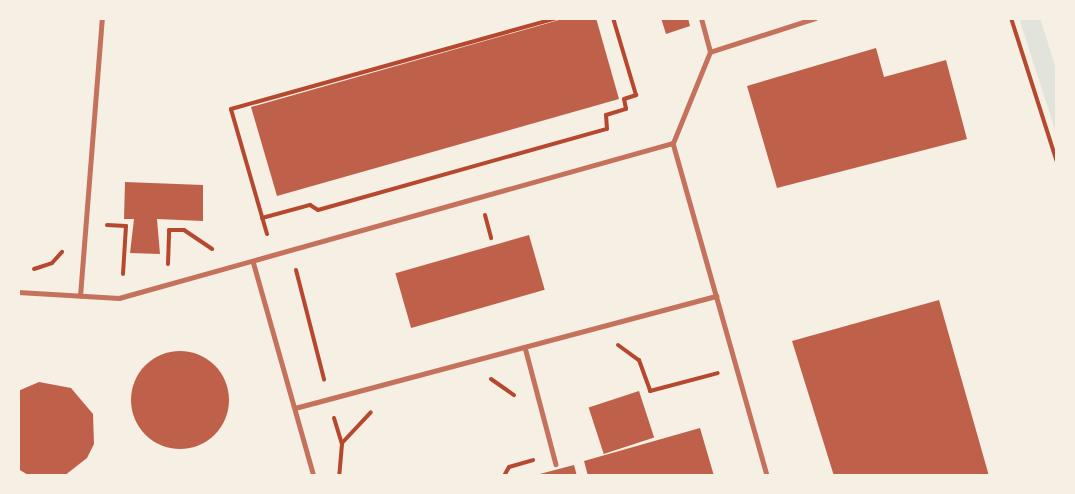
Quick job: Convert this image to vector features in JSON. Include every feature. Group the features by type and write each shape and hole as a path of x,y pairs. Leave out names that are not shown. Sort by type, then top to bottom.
{"lane":[{"path":"80,296 102,18"},
{"path":"700,18 710,52 673,143 767,476"},
{"path":"710,52 815,18"},
{"path":"18,292 119,298 673,143"},
{"path":"253,261 314,476"},
{"path":"295,408 716,296"},
{"path":"525,347 556,464"}],"path":[{"path":"268,238 231,110 557,18"},
{"path":"262,218 310,205 318,210 607,129 606,115 626,109 624,99 636,95 614,18"},
{"path":"1011,18 1057,162"},
{"path":"168,267 169,230 184,230 218,252"},
{"path":"606,345 632,351 650,391 736,369"},
{"path":"480,380 498,380 518,399 538,394"},
{"path":"342,444 359,420 377,410"},
{"path":"504,476 509,467 535,459 532,449"}],"shaded area":[{"path":"1019,18 1040,18 1057,72 1057,136"}],"building":[{"path":"566,18 596,18 619,99 277,196 251,107"},
{"path":"661,18 688,18 690,26 666,34"},
{"path":"876,48 884,77 946,60 967,139 777,188 747,86"},
{"path":"125,182 203,185 203,221 157,219 160,254 130,253 134,219 124,219"},
{"path":"529,235 545,290 411,328 395,273"},
{"path":"939,300 989,476 834,476 792,341"},
{"path":"180,351 199,355 215,365 225,381 229,400 225,419 215,435 199,445 180,449 161,445 145,435 135,419 131,400 135,381 145,365 161,355"},
{"path":"39,382 71,388 93,414 94,444 87,458 64,476 30,476 18,469 18,391"},
{"path":"639,391 654,438 604,454 589,407"},
{"path":"700,428 714,476 588,476 584,461"},
{"path":"574,465 577,476 536,476 536,475"}]}
